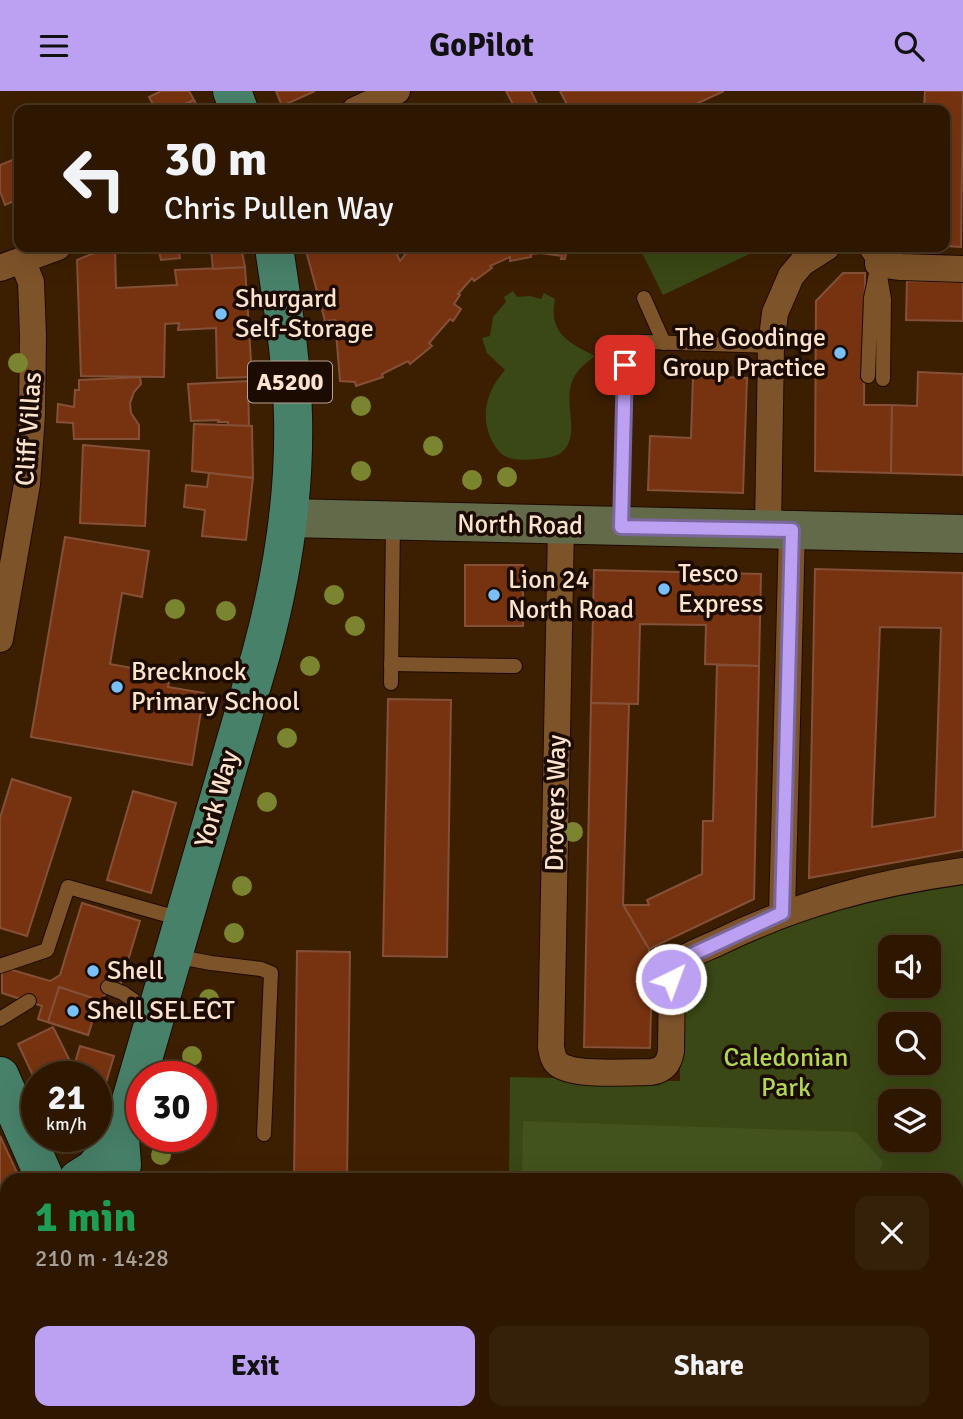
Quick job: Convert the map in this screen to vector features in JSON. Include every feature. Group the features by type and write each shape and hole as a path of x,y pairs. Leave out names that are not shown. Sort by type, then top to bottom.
{"main road":[{"name":"York Way","path":"120,1173 122,1165 120,1138 280,578 288,518 293,416 275,252"},
{"path":"0,1076 43,1173"},
{"name":"A5200","path":"87,1173 120,1138"}],"street":[{"path":"366,105 397,91"},
{"path":"11,264 44,252"},
{"path":"819,252 802,263 792,276 775,313 771,346 780,530 782,913 862,890 963,871"},
{"path":"875,255 901,267 963,268"},
{"name":"Cliff Villas","path":"0,639 27,484 33,415 31,281 11,264"},
{"name":"North Road","path":"288,518 963,534"},
{"name":"Drovers Way","path":"561,526 551,1047 555,1060 571,1069 652,1072 663,1069 668,1063 671,1051 671,979 675,966 685,958 782,913"}],"lane":[{"path":"868,376 875,255"},
{"path":"875,255 884,299 883,379"},
{"path":"644,298 664,343"},
{"path":"621,527 627,356 638,343 771,346"},
{"path":"391,683 393,522"},
{"path":"391,664 515,667"},
{"path":"0,966 47,950 68,887 182,919"},
{"path":"173,955 261,969 271,973 264,1134"},
{"path":"108,987 123,993 155,1016"},
{"path":"0,1019 29,1001"}],"green space":[{"path":"642,252 753,252 663,295"},
{"path":"513,291 517,297 541,299 544,293 555,299 554,311 558,329 569,341 595,356 580,369 571,384 571,436 568,444 562,452 550,457 525,460 508,458 497,449 488,430 487,403 505,370 487,353 482,338 490,336 493,317 506,302 504,297"},
{"name":"Caledonian Park","path":"963,881 963,1173 509,1173 510,1077 680,1081 680,981 694,964 829,907"},
{"path":"523,1121 856,1132 883,1162 879,1173 522,1173"}],"building":[{"path":"161,91 189,91 194,100 183,105 153,105 149,97"},
{"path":"276,91 315,91 284,105 282,105"},
{"path":"506,91 531,91 538,105 513,105"},
{"path":"560,91 724,91 694,105 567,105"},
{"path":"925,91 963,91 961,247 950,246 950,105 924,105"},
{"path":"194,100 196,105 183,105"},
{"path":"14,159 14,201 5,205 0,191 0,165"},
{"path":"97,252 115,252 116,288 177,285 175,270 245,267 252,377 217,378 216,328 178,330 179,323 165,324 164,377 81,376 77,260"},
{"path":"159,252 179,252 180,258 161,260"},
{"path":"211,252 242,252 245,267 213,269"},
{"path":"306,252 396,252 400,261 407,252 566,252 565,259 561,259 562,256 541,253 510,261 510,257 490,266 492,268 474,281 472,278 458,294 460,295 454,304 461,309 453,321 450,319 429,343 432,346 410,364 408,361 382,374 383,377 356,386 355,382 340,381 335,320 325,321"},
{"name":"The Goodinge Group Practice","path":"843,273 865,273 864,405 892,405 891,473 815,471 816,301"},
{"path":"907,281 963,282 963,321 906,320"},
{"path":"918,372 963,374 963,475 891,473 892,405 917,406"},
{"path":"693,376 747,378 743,493 648,490 650,436 691,438"},
{"path":"140,377 141,384 130,403 131,413 139,425 139,439 74,439 73,423 57,422 58,404 74,407 75,390 79,390 79,380"},
{"path":"248,381 249,426 228,426 228,422 218,422 219,420 191,421 188,384"},
{"path":"194,424 252,426 253,478 192,471"},
{"path":"83,445 149,451 145,526 80,523"},
{"path":"209,473 253,478 246,540 202,536 205,510 184,507 186,485 207,487"},
{"path":"65,537 149,551 142,597 122,593 110,664 170,675 168,687 204,693 192,765 31,737"},
{"name":"Lion 24 North Road","path":"465,565 523,565 523,626 465,626"},
{"path":"815,569 963,573 963,850 809,878","holes":["880,627 941,628 935,817 872,827"]},
{"path":"594,570 761,574 759,666 705,664 706,625 640,624 638,704 591,703"},
{"path":"717,665 759,666 754,899 649,949 623,905 649,905 647,900 702,874 703,821 713,821"},
{"path":"388,699 451,700 447,957 383,956"},
{"path":"591,703 629,704 623,905 649,949 648,968 652,968 650,1048 584,1047"},
{"path":"12,779 71,798 27,936 0,928 0,818"},
{"path":"133,791 176,803 151,893 107,880"},
{"name":"Shell","path":"82,903 140,921 120,987 108,987 102,1001 99,1000 88,1035 38,1019 42,1006 2,993 2,967 50,981 60,975"},
{"path":"297,951 350,952 347,1173 294,1173"},
{"name":"Shell SELECT","path":"59,987 99,1000 88,1035 48,1022"},
{"path":"53,1027 69,1059 26,1061 18,1044"},
{"path":"80,1046 114,1056 112,1063 76,1061"},
{"path":"0,1136 17,1173 0,1173"}],"place":[{"name":"Shurgard Self-Storage","path":"221,314"},
{"name":"The Goodinge Group Practice","path":"840,353"},
{"name":"Tesco Express","path":"664,589"},
{"name":"Lion 24 North Road","path":"494,595"},
{"name":"Brecknock Primary School","path":"117,687"},
{"name":"Shell","path":"93,971"},
{"name":"Shell SELECT","path":"73,1011"}],"route":[{"path":"625,365 621,527 792,530 782,913 685,958 672,970 671,979"}]}
